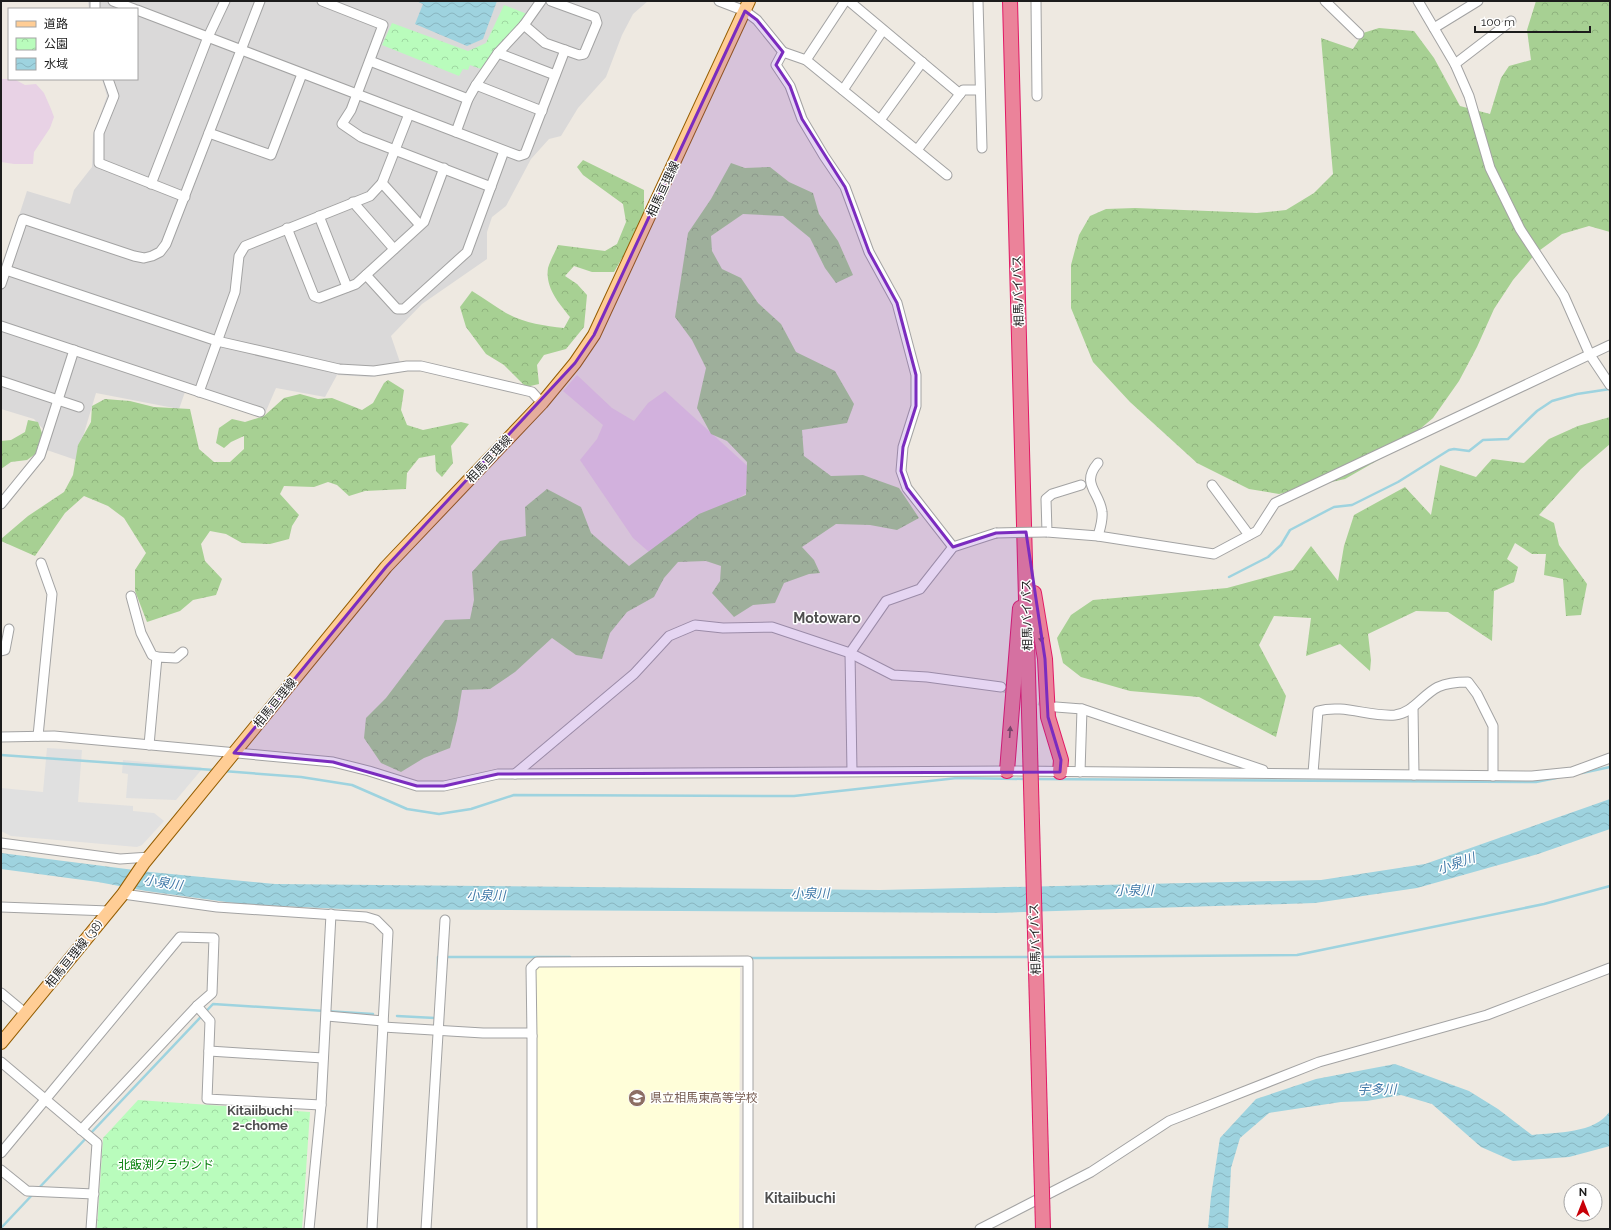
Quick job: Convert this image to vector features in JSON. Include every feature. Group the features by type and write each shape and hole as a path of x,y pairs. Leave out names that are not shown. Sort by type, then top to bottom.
{"highway":[{"name":"相馬バイパス","path":"1010,1 1026,543 1043,1229"},
{"path":"1007,771 1016,642 1026,543"},
{"path":"1026,543 1045,659 1048,717 1060,760 1060,772"}],"main road":[{"name":"相馬亘理線","path":"147,860 386,567 542,403 575,364 594,335 747,6"},
{"name":"相馬亘理線 (38)","path":"1,1043 109,911 147,860"}],"street":[{"path":"113,1 131,8"},
{"path":"151,184 208,37 225,1"},
{"path":"322,1 383,25 351,110 342,124 361,137 491,187"},
{"path":"456,132 468,99 476,85 498,53 524,25 541,1"},
{"path":"524,25 546,42 579,55 584,54 597,23 595,17 551,1"},
{"path":"719,1 747,6 783,52 806,60 947,175"},
{"path":"806,60 845,1"},
{"path":"849,1 960,94"},
{"path":"978,1 982,148"},
{"path":"1036,1 1037,96"},
{"path":"1418,1 1454,64 1468,96 1490,168 1520,229 1564,296 1590,354 1610,385"},
{"path":"1434,28 1478,1"},
{"path":"1,284 23,219 134,256 144,258 160,252 166,244 185,197 241,49 256,2"},
{"path":"1328,2 1359,34"},
{"path":"138,10 519,156 525,154 565,50"},
{"path":"1454,64 1511,21"},
{"path":"843,90 883,30"},
{"path":"783,52 776,65 790,86 802,119 845,187 869,252 897,303 916,375 916,406 903,447 901,471 906,488 953,547"},
{"path":"498,53 556,75"},
{"path":"370,61 468,99"},
{"path":"880,120 922,62"},
{"path":"209,133 271,155 302,74"},
{"path":"108,80 114,96 99,133 99,163 185,197"},
{"path":"476,85 542,111"},
{"path":"917,150 963,90 980,90"},
{"path":"199,392 216,341 235,292 241,251 250,243 370,196 382,183 409,114"},
{"path":"366,275 397,309 404,310 466,252 504,151"},
{"path":"287,228 314,296 320,298 356,284 424,222 444,168"},
{"path":"382,183 420,225"},
{"path":"353,202 394,249"},
{"path":"319,216 347,287"},
{"path":"6,270 216,341 339,369 374,371 407,366 421,366 532,392 542,403"},
{"path":"1,326 260,412"},
{"path":"852,771 850,653 886,600 920,589 953,547 996,533 1047,532 1098,536 1214,554 1257,531 1275,503 1610,345"},
{"path":"1,504 40,456 74,350"},
{"path":"1,381 79,407"},
{"path":"1098,463 1091,471 1090,480 1102,510 1098,536"},
{"path":"1047,532 1046,499 1052,494 1081,485"},
{"path":"1212,486 1249,535"},
{"path":"38,736 52,594 41,563"},
{"path":"131,596 141,633 152,655 157,657 176,658 183,652"},
{"path":"515,774 634,674 669,636 695,625 723,628 772,627 850,653 893,675 927,677 1001,687"},
{"path":"1,651 5,650 9,629"},
{"path":"149,745 157,657"},
{"path":"1314,773 1318,711 1328,708 1395,715 1409,711 1438,687 1456,682 1468,682 1477,694 1493,726 1493,776"},
{"path":"1056,707 1082,709 1270,773"},
{"path":"1413,707 1414,775"},
{"path":"1080,772 1082,709"},
{"path":"1,737 54,736 333,762 369,771 417,786 444,786 498,774 1007,771 1532,776 1572,772 1610,758"},
{"path":"1,843 120,859 147,860"},
{"path":"124,892 217,908 366,917 376,920 388,932 372,1229"},
{"path":"1,907 109,911"},
{"path":"309,1229 321,1105 331,914"},
{"path":"426,1229 445,920"},
{"path":"1,1153 180,937 214,938 212,993 85,1134"},
{"path":"532,1229 531,968 537,962 748,961 748,1229"},
{"path":"980,1229 1091,1172 1169,1121 1319,1062 1487,1015 1610,968"},
{"path":"1,993 25,1013"},
{"path":"198,1007 210,1021 207,1099 321,1105"},
{"path":"327,1013 383,1024 439,1031 530,1033 532,1036"},
{"path":"209,1050 323,1058"},
{"path":"1,1062 97,1143 91,1229"},
{"path":"1,1170 27,1190 94,1194"}],"highlighted area":[{"path":"745,11 757,20 783,52 776,65 790,86 802,119 845,187 869,252 897,303 916,375 916,406 903,447 901,471 907,488 953,547 996,533 1026,532 1045,659 1048,717 1061,760 1060,772 498,774 444,786 417,786 333,762 234,753 386,567 575,363 594,335"}],"shaded area":[{"path":"88,1 648,1 633,14 622,35 606,77 578,108 561,136 549,139 531,159 506,206 492,217 487,232 487,259 422,304 391,336 403,371 371,377 337,375 325,397 276,388 263,418 185,392 179,409 96,393 76,460 38,447 44,430 34,419 1,409 1,271 27,191 70,204 74,190 92,167 93,135 107,96 102,80 138,80 138,8 89,8"},
{"path":"1,79 16,80 25,85 36,84 44,93 54,117 50,128 34,152 33,164 1,162"},
{"path":"577,375 612,408 634,421 648,403 665,391 765,482 649,552 633,538 580,460 597,439 603,425 563,391"},
{"path":"47,748 82,750 78,802 133,806 133,811 154,813 164,821 142,845 137,847 11,836 1,831 1,788 43,792"},
{"path":"123,760 201,767 202,769 176,800 126,798 128,774 122,773"},
{"name":"県立相馬東高等学校","path":"534,966 740,968 739,1229 535,1229"}],"green space":[{"path":"1536,1 1610,1 1610,232 1589,226 1562,234 1536,253 1513,280 1494,309 1477,347 1459,381 1433,418 1394,451 1345,479 1279,494 1249,489 1197,463 1130,402 1093,362 1071,308 1071,265 1079,235 1090,216 1106,209 1135,208 1257,213 1286,210 1314,193 1333,174 1321,38 1353,49 1363,33 1379,28 1414,31 1434,58 1460,106 1490,114 1501,78 1509,66 1531,60 1527,30"},
{"path":"504,5 527,14 481,69 470,65 468,70 463,69 459,76 382,45 392,23 468,51 486,43"},
{"path":"583,160 644,190 644,215 632,241 614,272 592,272 574,266 565,276 577,284 587,295 584,327 566,349 544,355 537,365 539,384 526,387 504,365 486,354 466,327 460,307 472,291 506,313 527,322 564,328 570,317 554,295 548,275 549,265 558,245 605,251 617,244 626,222 623,204 583,175 577,167"},
{"path":"731,163 745,168 770,167 789,182 813,193 819,214 838,241 853,275 836,283 825,268 810,238 783,216 743,214 711,236 712,251 722,269 741,278 758,303 781,324 796,352 835,371 854,404 847,423 802,430 804,456 831,476 863,475 899,488 919,518 897,530 870,525 836,524 802,547 814,560 820,573 809,574 784,583 775,603 753,605 734,617 712,593 720,581 721,566 706,561 678,562 664,578 654,597 627,612 610,633 602,659 576,655 552,638 515,672 490,689 462,690 450,748 424,758 401,772 381,763 364,738 366,718 386,698 445,620 470,619 474,600 472,572 500,541 526,536 525,507 547,489 581,507 591,533 629,566 699,514 746,495 747,462 727,441 711,434 697,408 706,368 692,340 675,317 688,233 711,199"},
{"path":"388,380 404,390 401,410 407,425 423,430 461,422 469,424 451,446 453,463 442,477 436,471 435,455 419,458 407,473 406,489 365,491 349,496 337,485 328,482 314,487 284,486 280,494 299,515 292,526 289,539 270,544 242,543 226,534 210,531 201,544 205,561 222,579 216,595 193,600 180,611 147,622 135,591 135,570 146,553 124,518 108,506 84,496 65,513 35,556 1,541 1,539 28,516 64,492 73,475 78,445 91,422 92,406 105,399 130,401 154,407 190,409 199,449 214,462 230,462 244,449 244,436 231,442 224,448 216,443 219,428 232,419 245,422 264,416 284,398 300,394 318,399 332,398 362,410 373,403 384,383"},
{"path":"1610,417 1610,444 1581,469 1539,515 1554,523 1559,545 1587,584 1581,615 1566,616 1563,579 1544,575 1546,554 1532,554 1515,543 1507,559 1518,567 1514,582 1494,591 1492,641 1448,612 1416,611 1368,634 1371,660 1370,671 1340,644 1306,656 1311,618 1274,616 1259,645 1286,696 1276,737 1199,697 1130,691 1081,677 1063,663 1057,638 1071,615 1093,600 1227,588 1293,570 1311,546 1338,581 1344,546 1354,515 1405,487 1431,515 1440,465 1476,477 1492,459 1524,463 1549,439 1578,426"},
{"path":"28,420 38,422 43,436 38,452 27,460 11,462 1,469 1,441 11,440 25,432"},
{"name":"北飯渕グラウンド","path":"138,1100 310,1112 302,1229 97,1229 103,1138"}],"water":[{"path":"416,1 497,1 483,39 467,46 415,24 423,4"},
{"name":"小泉川","path":"1610,799 1610,829 1538,854 1417,888 1315,903 995,913 342,909 241,904 1,869 1,853 150,872 275,884 880,890 1321,880 1425,864"},
{"name":"宇多川","path":"1395,1064 1469,1091 1498,1109 1532,1135 1585,1128 1603,1119 1610,1111 1610,1146 1569,1157 1513,1161 1481,1147 1432,1104 1401,1095 1367,1101 1341,1102 1269,1113 1240,1138 1231,1168 1228,1229 1208,1229 1211,1196 1220,1138 1256,1099 1316,1079"}],"waterway":[{"path":"1229,577 1268,557 1281,545 1290,530 1334,507 1352,505 1398,482 1449,450 1454,449 1469,451 1483,440 1508,439 1537,411 1552,401 1577,394 1610,389"},
{"path":"1,755 214,770"},
{"path":"1582,773 1610,767"},
{"path":"223,771 301,777 352,785 407,809 439,814 471,809 514,795 794,796 957,778 1026,779"},
{"path":"1035,779 1536,782 1556,778"},
{"path":"1041,957 1297,955 1544,904 1610,886"},
{"path":"438,969 438,957 570,957"},
{"path":"749,958 1032,957"},
{"path":"37,1190 213,1004 373,1014"},
{"path":"397,1016 435,1018"},
{"path":"1,1228 34,1193"}],"tunnel":[{"path":"1001,687 1051,705"}],"place":[{"name":"県立相馬東高等学校","path":"637,1098"}],"district":[{"name":"Motowaro","path":"827,618"},
{"name":"Kitaiibuchi 2-chome","path":"260,1118"},
{"name":"Kitaiibuchi","path":"800,1198"}]}
